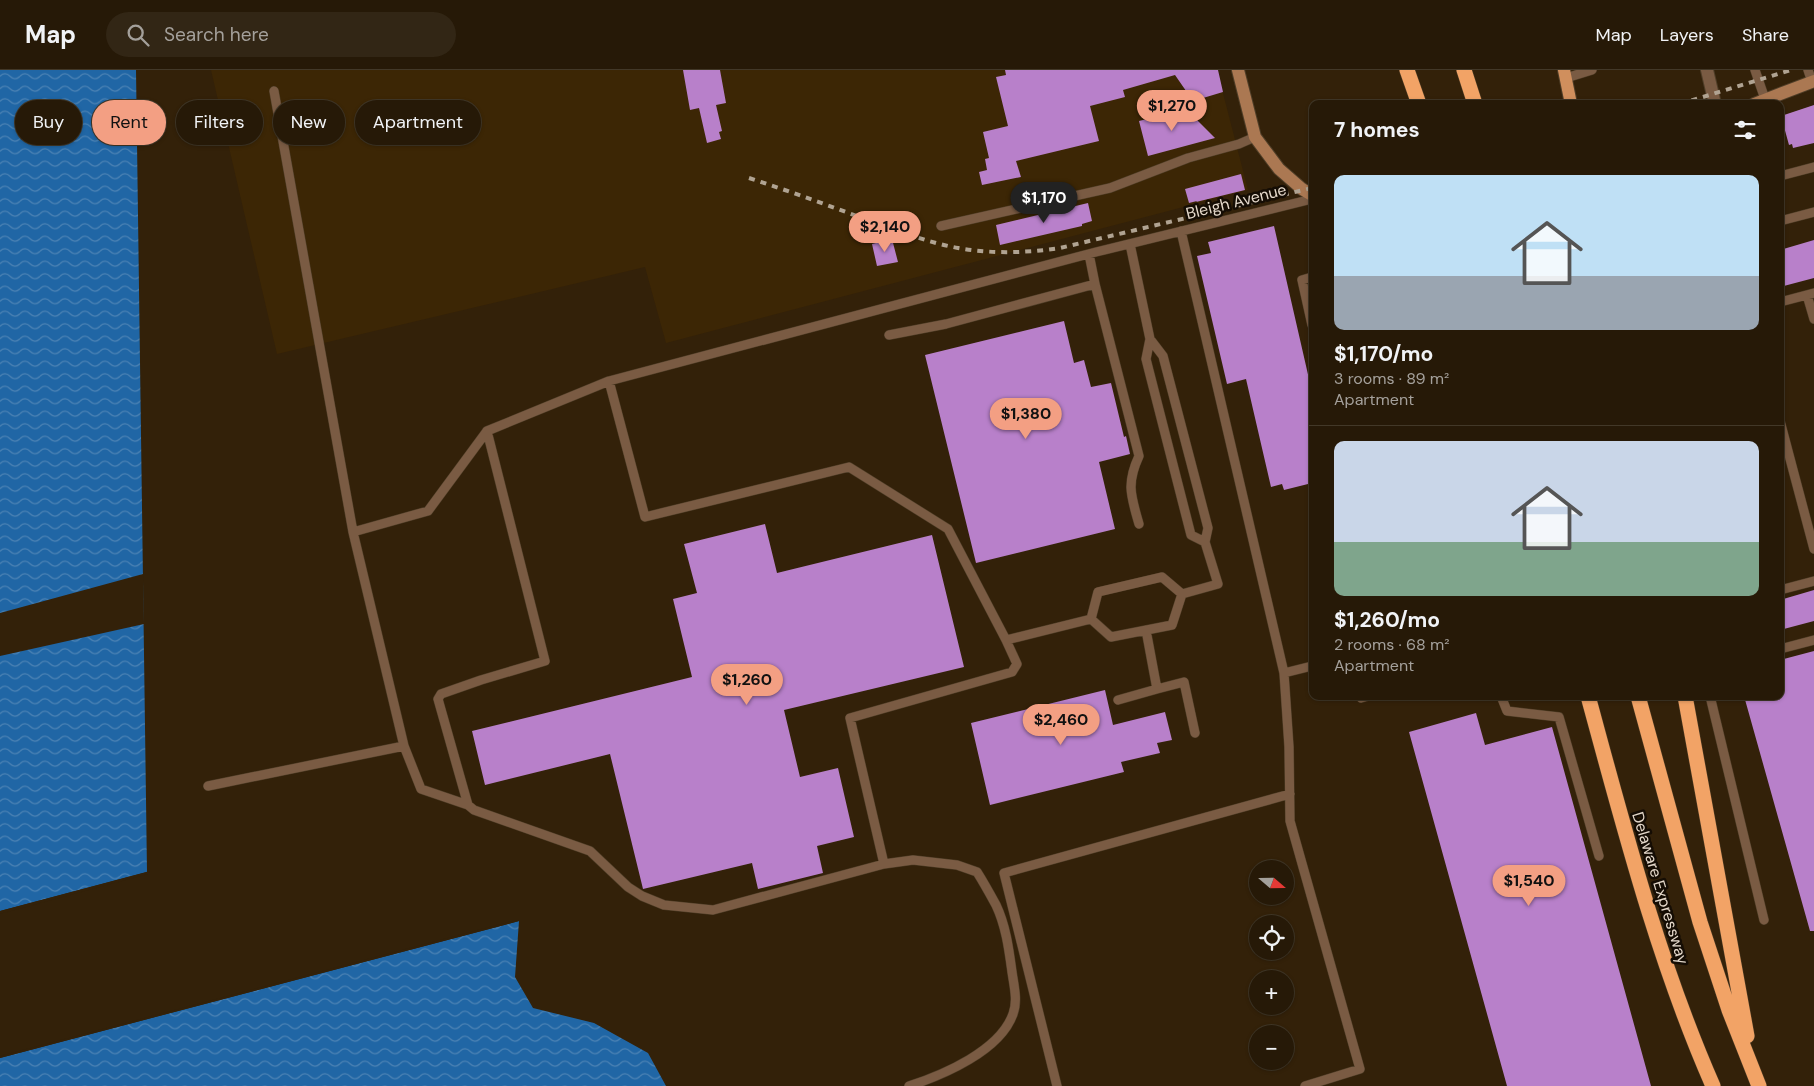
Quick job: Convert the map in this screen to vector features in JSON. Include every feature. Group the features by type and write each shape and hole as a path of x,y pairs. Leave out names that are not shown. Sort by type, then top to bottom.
{"highway":[{"path":"1406,70 1418,100"},
{"path":"1412,70 1419,100"},
{"path":"1464,70 1474,100"},
{"name":"Delaware Expressway","path":"1589,700 1630,849 1666,966 1696,1048 1713,1086"},
{"name":"Delaware Expressway","path":"1639,700 1700,922 1729,1010 1760,1086"},
{"path":"1686,700 1741,1010 1760,1086"}],"main road":[{"path":"1238,70 1255,137 1278,170 1309,195"},
{"path":"1565,74 1570,100"},
{"path":"1763,100 1811,78"}],"street":[{"path":"1707,70 1714,100"}],"lane":[{"path":"1565,74 1592,70"},
{"path":"1755,70 1759,100"},
{"path":"274,91 353,532 404,746 421,789 590,851 628,887 642,896 664,905 713,910 884,864 913,860 957,865 978,872 996,907 1007,940 1016,994 1013,1014 1001,1034 972,1060 928,1080 909,1086"},
{"path":"941,226 1110,188 1188,158 1239,144 1255,137"},
{"path":"1784,175 1814,167"},
{"name":"Bleigh Avenue","path":"487,431 609,381 1309,198"},
{"path":"1784,220 1814,212"},
{"path":"1181,231 1284,673 1289,748 1290,821 1360,1068 1305,1086"},
{"path":"1130,244 1150,339 1146,359 1191,535 1205,542"},
{"path":"1089,254 1139,456 1132,472 1130,494 1139,524"},
{"path":"1309,278 1302,280 1309,312"},
{"path":"889,335 946,324 1095,284"},
{"path":"1784,301 1810,294 1814,319"},
{"path":"1150,339 1163,356 1208,528 1205,542 1218,584 1182,594"},
{"path":"609,381 645,517 849,466 948,529 1017,664 1012,672 850,718 884,864"},
{"path":"353,532 428,511 487,431"},
{"path":"468,805 438,699 441,694 545,661 487,431"},
{"path":"1784,436 1814,549"},
{"path":"1091,619 1098,592 1162,577 1182,594"},
{"path":"1784,589 1814,581"},
{"path":"1091,619 1111,637 1172,624 1182,594"},
{"path":"1006,640 1091,619"},
{"path":"1146,630 1157,688"},
{"path":"1784,648 1814,640"},
{"path":"1284,673 1309,667"},
{"path":"1118,700 1184,682 1195,733"},
{"path":"1503,700 1507,711 1559,717 1600,856"},
{"path":"1711,700 1764,920"},
{"path":"208,786 404,746"},
{"path":"1056,1086 1004,873 1290,794"}],"shaded area":[{"path":"211,70 1217,70 1248,190 666,343 645,267 277,354 228,145 263,145 263,100 218,100"}],"water":[{"path":"0,70 136,70 136,100 92,100 92,145 137,145 147,872 0,911"},
{"path":"519,921 515,977 533,1008 594,1023 648,1053 666,1086 0,1086 0,1058"}],"pier":[{"path":"143,574 144,624 0,656 0,613"},
{"path":"150,871 148,874 0,914 0,911"},
{"path":"516,920 519,921 0,1058 0,1056"}],"building":[{"path":"683,70 720,70 726,103 716,105 722,131 719,132 721,139 707,143 699,108 690,110"},
{"path":"1005,70 1218,70 1223,92 1193,101 1175,75 1123,90 1125,97 1090,106 1099,141 1016,161 1021,177 982,185 979,172 987,170 985,159 989,158 983,132 1008,126 996,77 1006,75"},
{"path":"1814,105 1814,143 1793,148 1792,144 1789,145 1784,127 1784,115"},
{"path":"1186,109 1215,138 1148,156 1139,121"},
{"path":"1241,174 1245,190 1189,203 1185,189"},
{"path":"1088,203 1092,221 1082,224 1082,226 1000,245 996,225"},
{"path":"1274,226 1309,379 1309,484 1284,490 1282,484 1271,487 1246,379 1227,384 1197,256 1211,253 1208,242"},
{"path":"892,239 898,262 877,266 872,244"},
{"path":"1814,240 1814,278 1784,286 1784,249"},
{"path":"1064,321 1074,363 1084,360 1091,387 1111,383 1124,437 1126,436 1130,454 1099,462 1115,529 976,563 925,355"},
{"path":"765,524 777,573 932,535 964,667 784,710 800,777 838,768 854,837 817,846 823,873 758,889 752,863 643,889 610,754 485,785 472,731 692,677 673,599 697,593 684,544"},
{"path":"1814,590 1814,621 1784,629 1784,599"},
{"path":"1814,651 1814,931 1810,931 1745,700 1784,700 1784,659"},
{"path":"1105,690 1113,725 1165,712 1172,740 1157,743 1160,753 1121,762 1124,772 990,805 971,723"},
{"path":"1476,713 1485,745 1552,727 1651,1086 1507,1086 1409,732"}],"railway":[{"path":"1693,100 1791,70"},
{"path":"749,178 927,240 958,248 996,252 1022,252 1060,248 1309,189"}]}
